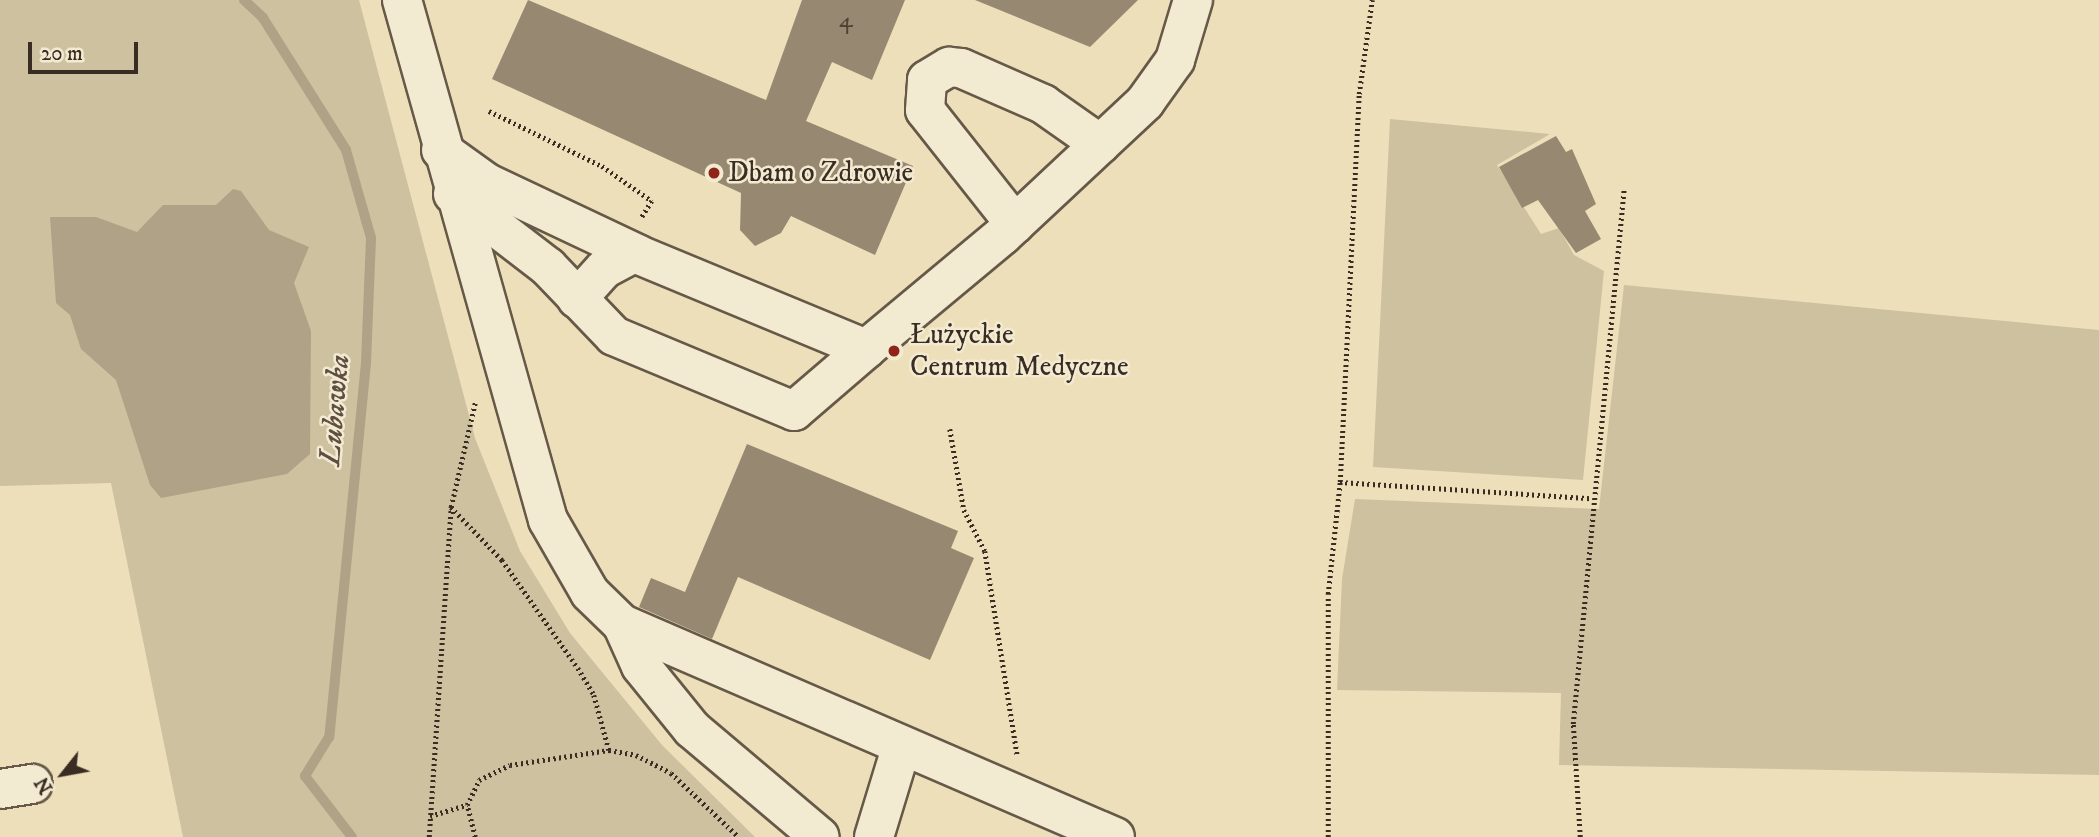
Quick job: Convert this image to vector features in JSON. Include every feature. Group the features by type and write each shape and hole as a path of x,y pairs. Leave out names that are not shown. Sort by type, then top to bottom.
{"lane":[{"path":"402,0 453,194 548,520 590,593 622,624 901,748 1115,837"},
{"path":"453,194 548,267 577,299 627,342 794,411 1015,224 1160,85 1175,60 1193,0"},
{"path":"1015,224 925,110 927,80 949,66 961,68 1043,104 1100,144"},
{"path":"441,150 487,183 629,250 866,349"},
{"path":"577,299 604,269 629,250"},
{"path":"622,624 641,666 692,729 820,837"},
{"path":"874,837 901,748"}],"path":[{"path":"1328,837 1328,594 1340,482 1359,94 1372,0"},
{"path":"489,111 579,151 652,201 629,250"},
{"path":"1580,837 1573,724 1590,498 1624,188"},
{"path":"429,837 450,507 479,389"},
{"path":"950,429 964,510 985,551 1016,731 1018,796"},
{"path":"1340,482 1590,498"},
{"path":"450,507 502,560 578,668 594,695 609,750"},
{"path":"475,837 467,805 479,780 510,765 609,750 636,755 671,773 739,837"},
{"path":"430,816 467,805"}],"shaded area":[{"path":"0,0 359,0 475,438 520,551 570,633 662,745 755,837 183,837 111,483 0,486"},
{"path":"1390,119 1550,134 1497,165 1541,234 1559,228 1574,255 1604,271 1583,480 1373,467"},
{"path":"233,189 241,191 269,230 309,247 294,283 311,331 310,454 287,474 161,498 150,485 116,380 81,349 70,315 56,303 50,217 96,217 137,232 163,205 216,205"},
{"path":"1624,285 2099,330 2099,775 1559,765 1561,693 1337,690 1342,579 1355,499 1599,509"}],"building":[{"path":"528,0 766,100 802,0 905,0 872,80 832,62 806,121 913,166 875,255 791,216 781,233 755,246 740,230 741,193 492,79"},
{"path":"975,0 1138,0 1090,47"},
{"path":"1556,136 1566,152 1572,149 1596,204 1585,211 1601,239 1576,253 1538,200 1522,208 1499,167"},
{"path":"747,444 958,531 951,548 974,558 930,660 738,577 712,639 639,607 651,578 685,592"}],"waterway":[{"name":"Lubawka","path":"244,0 263,18 346,150 371,238 366,363 329,737 305,776 352,837"}],"place":[{"name":"Dbam o Zdrowie","path":"714,173"},
{"name":"Łużyckie Centrum Medyczne","path":"894,351"}]}
